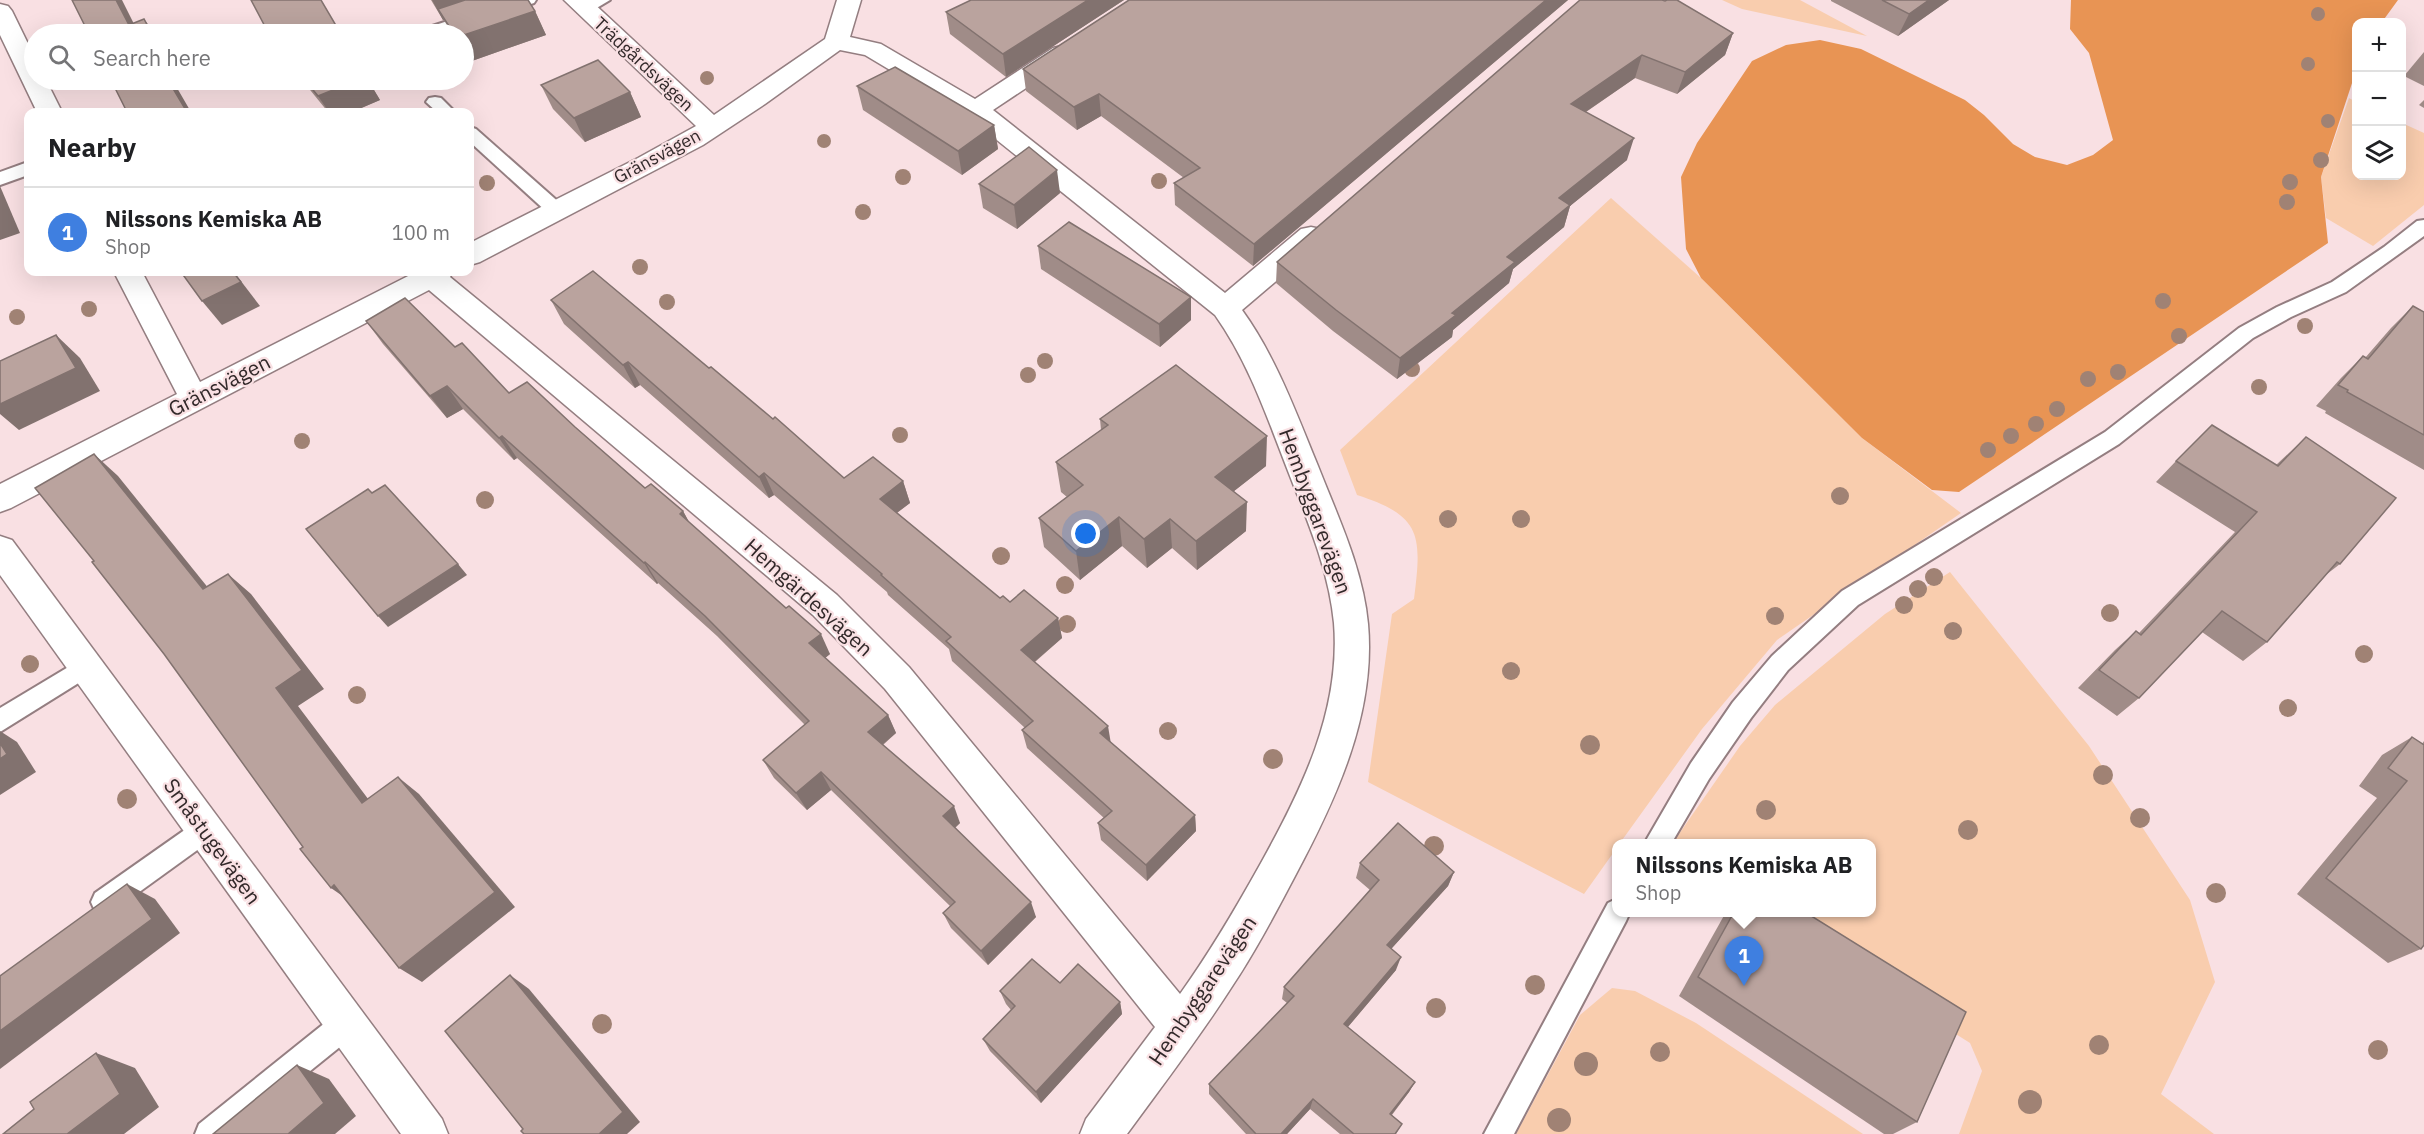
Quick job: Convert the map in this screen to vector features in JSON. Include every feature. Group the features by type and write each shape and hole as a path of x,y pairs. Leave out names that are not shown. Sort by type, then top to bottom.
{"street":[{"path":"836,42 849,0"},
{"name":"Trädgårdsvägen","path":"588,3 712,127"},
{"path":"0,11 24,59"},
{"path":"976,110 1085,39"},
{"name":"Hembyggarevägen","path":"836,42 872,50 976,110 1225,308 1243,331 1263,370 1325,524 1346,584 1351,627 1350,683 1338,741 1301,829 1234,950 1101,1134"},
{"name":"Gränsvägen","path":"474,253 555,209 672,151 712,127 836,42"},
{"path":"39,90 48,108"},
{"path":"1225,308 1325,224"},
{"path":"130,276 194,398"},
{"name":"Gränsvägen","path":"0,499 431,276"},
{"name":"Hemgärdesvägen","path":"437,276 825,605 897,678 1180,1026"},
{"name":"Småstugevägen","path":"0,549 427,1134"}],"lane":[{"path":"456,24 528,0"},
{"path":"474,137 555,209"},
{"path":"0,179 24,170"},
{"path":"1659,839 1700,771 1742,710 1780,663 1850,598 2112,438 2246,333 2283,312 2339,286 2391,252 2424,226"},
{"path":"0,721 85,667"},
{"path":"84,916 205,830"},
{"path":"1497,1134 1614,917"},
{"path":"210,1134 346,1024"}],"shaded area":[{"path":"1722,0 1800,0 1867,36 1742,9"},
{"path":"2071,0 2398,0 2385,18 2352,18 2352,83 2321,177 2328,243 1959,492 1932,490 1862,438 1701,278 1686,249 1681,177 1697,143 1752,61 1786,45 1820,40 1861,49 1965,100 2013,144 2035,157 2067,165 2093,155 2113,140 2089,53 2070,29"},
{"path":"2349,98 2352,100 2352,180 2406,180 2406,125 2424,133 2424,205 2373,246 2326,218 2321,177"},
{"path":"1611,198 1701,278 1862,438 1961,513 1777,640 1702,729 1623,839 1612,839 1612,855 1584,894 1368,782 1392,614 1414,599 1418,559 1417,544 1406,520 1394,511 1357,495 1340,450"},
{"path":"1950,572 2089,746 2190,900 2215,982 2161,1094 2214,1134 1959,1134 1982,1071 1970,1043 1771,917 1876,917 1876,839 1675,839 1740,746 1775,705 1885,614"},
{"path":"1612,988 1635,991 1696,1023 1863,1134 1516,1134 1580,1015"}],"building":[{"path":"72,0 116,0 128,24 84,24"},
{"path":"251,0 321,0 335,24 264,24"},
{"path":"465,0 528,0 535,11 474,32 474,24 448,24 438,9"},
{"path":"971,0 1088,0 1003,54 946,12"},
{"path":"1129,0 1546,0 1254,244 1174,183 1200,168 1099,94 1074,107 1023,69"},
{"path":"1580,0 1677,0 1733,33 1685,72 1642,55 1571,104 1634,138 1559,198 1570,205 1507,257 1515,262 1452,313 1456,315 1400,358 1277,262"},
{"path":"1882,0 1929,0 1909,14"},
{"path":"144,19 147,24 132,24"},
{"path":"598,60 630,92 574,118 541,85"},
{"path":"895,67 994,125 958,151 857,86"},
{"path":"116,90 174,90 185,108 125,108"},
{"path":"313,90 333,90 318,96"},
{"path":"1029,147 1057,170 1014,205 979,184"},
{"path":"1069,222 1191,297 1159,324 1038,246"},
{"path":"593,271 709,368 711,367 773,419 775,417 844,478 873,457 903,481 880,499 1000,598 1003,596 1010,602 1024,590 1058,618 1021,650 1108,726 1100,733 1195,815 1146,865 1098,823 1112,811 1022,730 1033,721 946,641 951,637 882,574 764,473 759,477 628,362 623,365 551,300"},
{"path":"184,276 236,276 241,282 202,301"},
{"path":"405,298 455,347 462,343 509,393 527,382 645,488 651,484 683,511 680,514 786,608 789,606 821,634 809,643 888,715 868,732 954,806 943,816 1031,902 981,951 943,913 955,902 821,772 796,793 763,760 809,721 705,616 502,436 499,438 447,386 430,396 366,321"},
{"path":"2413,306 2424,312 2424,435 2338,385 2363,356 2368,359"},
{"path":"56,335 76,368 0,404 0,361"},
{"path":"1176,365 1267,436 1215,477 1247,502 1196,541 1170,519 1144,539 1119,517 1076,551 1039,518 1083,485 1056,462 1108,425 1100,419"},
{"path":"2212,425 2278,466 2306,437 2396,498 2340,564 2337,562 2267,642 2222,611 2139,698 2099,670 2136,631 2141,635 2257,512 2176,461"},
{"path":"94,454 203,589 228,574 302,670 276,688 362,803 398,777 495,892 399,968 334,885 331,888 300,849 303,847 164,654 35,488"},
{"path":"385,485 458,564 378,616 306,529 368,489 372,493"},
{"path":"2412,737 2424,745 2424,945 2421,949 2326,878 2407,781 2388,768"},
{"path":"0,743 7,754 0,759"},
{"path":"1398,823 1454,872 1387,945 1401,957 1344,1024 1415,1082 1390,1114 1402,1124 1395,1134 1354,1134 1313,1099 1281,1134 1256,1134 1209,1084 1294,996 1284,987 1379,880 1360,863"},
{"path":"127,884 152,919 0,1031 0,976"},
{"path":"1731,917 1813,917 1966,1012 1917,1122 1698,977"},
{"path":"1032,959 1060,983 1078,964 1120,1002 1036,1092 983,1039 1015,1006 1000,991"},
{"path":"510,975 623,1112 599,1134 524,1134 521,1131 523,1129 445,1031"},
{"path":"96,1053 120,1094 67,1134 3,1134 34,1109 30,1102"},
{"path":"297,1065 324,1103 288,1134 213,1134"}],"place":[{"name":"Nilssons Kemiska AB","path":"1744,986"}]}
